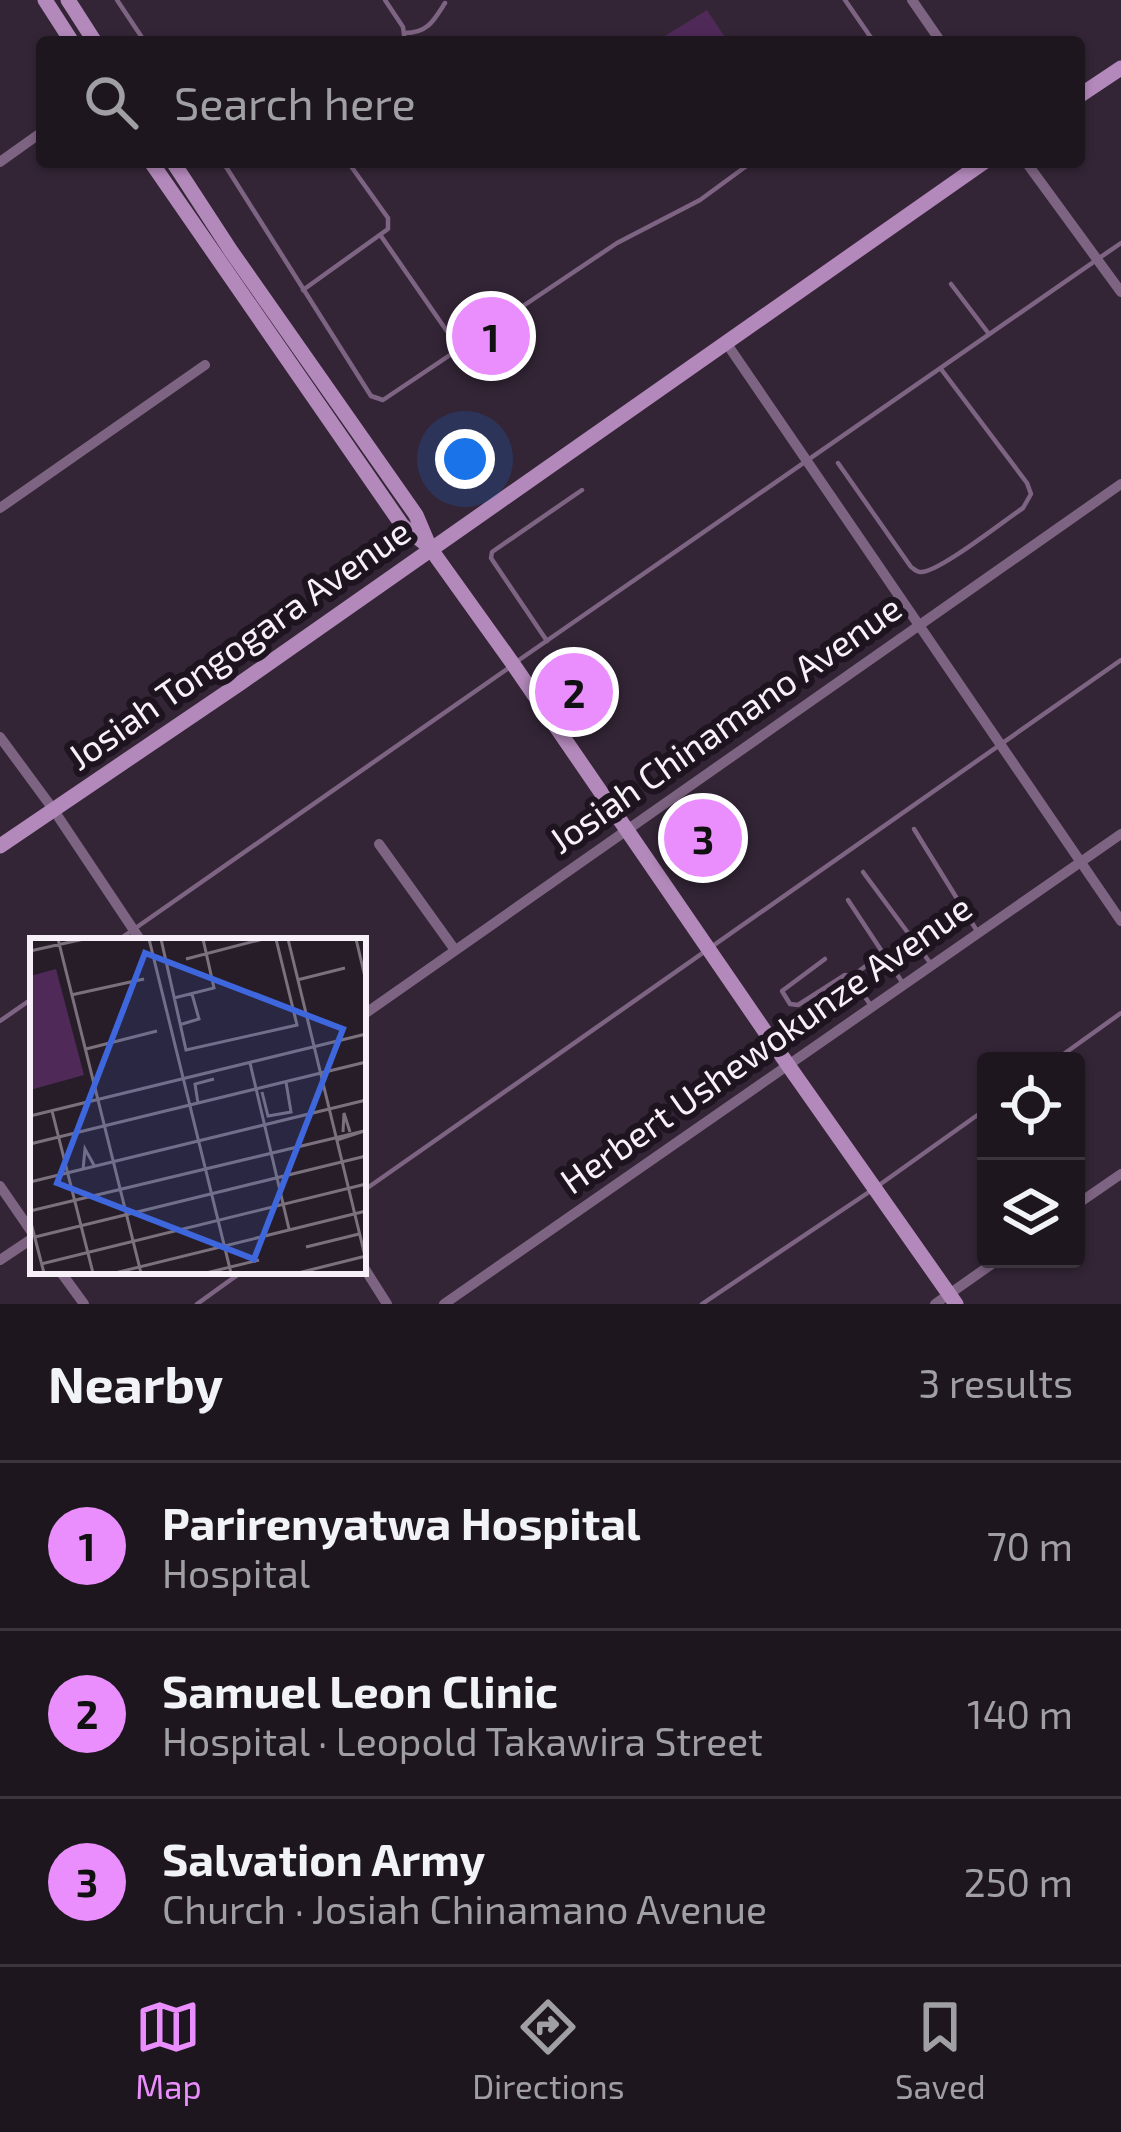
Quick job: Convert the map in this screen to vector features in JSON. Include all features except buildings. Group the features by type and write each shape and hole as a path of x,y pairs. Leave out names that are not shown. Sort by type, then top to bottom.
{"main road":[{"path":"45,0 68,36"},
{"path":"68,0 91,36"},
{"path":"1085,92 1121,68"},
{"path":"156,168 402,525 430,548"},
{"path":"177,168 416,515 430,548 875,1188 946,1301"},
{"name":"Josiah Tongogara Avenue","path":"0,846 976,168"}],"street":[{"path":"912,0 937,36"},
{"path":"0,162 36,136"},
{"path":"1030,168 1121,292"},
{"path":"727,344 1121,921"},
{"path":"0,508 205,365"},
{"name":"Josiah Chinamano Avenue","path":"366,1013 1121,484"},
{"path":"0,737 137,935"},
{"name":"Herbert Ushewokunze Avenue","path":"444,1304 1121,834"},
{"path":"379,844 455,950"},
{"path":"1085,1199 1121,1174"},
{"path":"0,1186 30,1231"},
{"path":"0,1260 30,1238"},
{"path":"946,1301 988,1268"},
{"path":"366,1271 387,1304"},
{"path":"62,1274 84,1304"}],"lane":[{"path":"118,0 141,36"},
{"path":"385,0 404,36"},
{"path":"844,0 870,36"},
{"path":"412,36 429,27 445,3"},
{"path":"227,168 377,400 389,398 617,243 700,200 744,168"},
{"path":"303,290 388,229 388,218 352,168"},
{"path":"381,236 460,350"},
{"path":"137,935 513,664 1121,243"},
{"path":"951,284 989,334"},
{"path":"838,463 919,572 947,561 1023,508 1031,494 1027,483 941,369"},
{"path":"547,641 491,558 492,552 582,490"},
{"path":"366,1189 1121,660"},
{"path":"914,829 978,933"},
{"path":"863,872 932,965"},
{"path":"848,900 904,985"},
{"path":"825,959 782,991 790,1004 798,1005 840,976 850,977 883,953"},
{"path":"850,977 872,1007"},
{"path":"0,1021 30,1000"},
{"path":"1067,1052 1121,1013"},
{"path":"702,1304 977,1115"},
{"path":"197,1304 239,1274"}],"shaded area":[{"path":"0,0 1121,0 1121,1304 0,1304"},
{"path":"707,10 724,36 665,36"}],"place":[{"name":"Parirenyatwa Hospital","path":"491,336"},
{"name":"Samuel Leon Clinic","path":"574,692"},
{"name":"Salvation Army","path":"703,838"}]}
